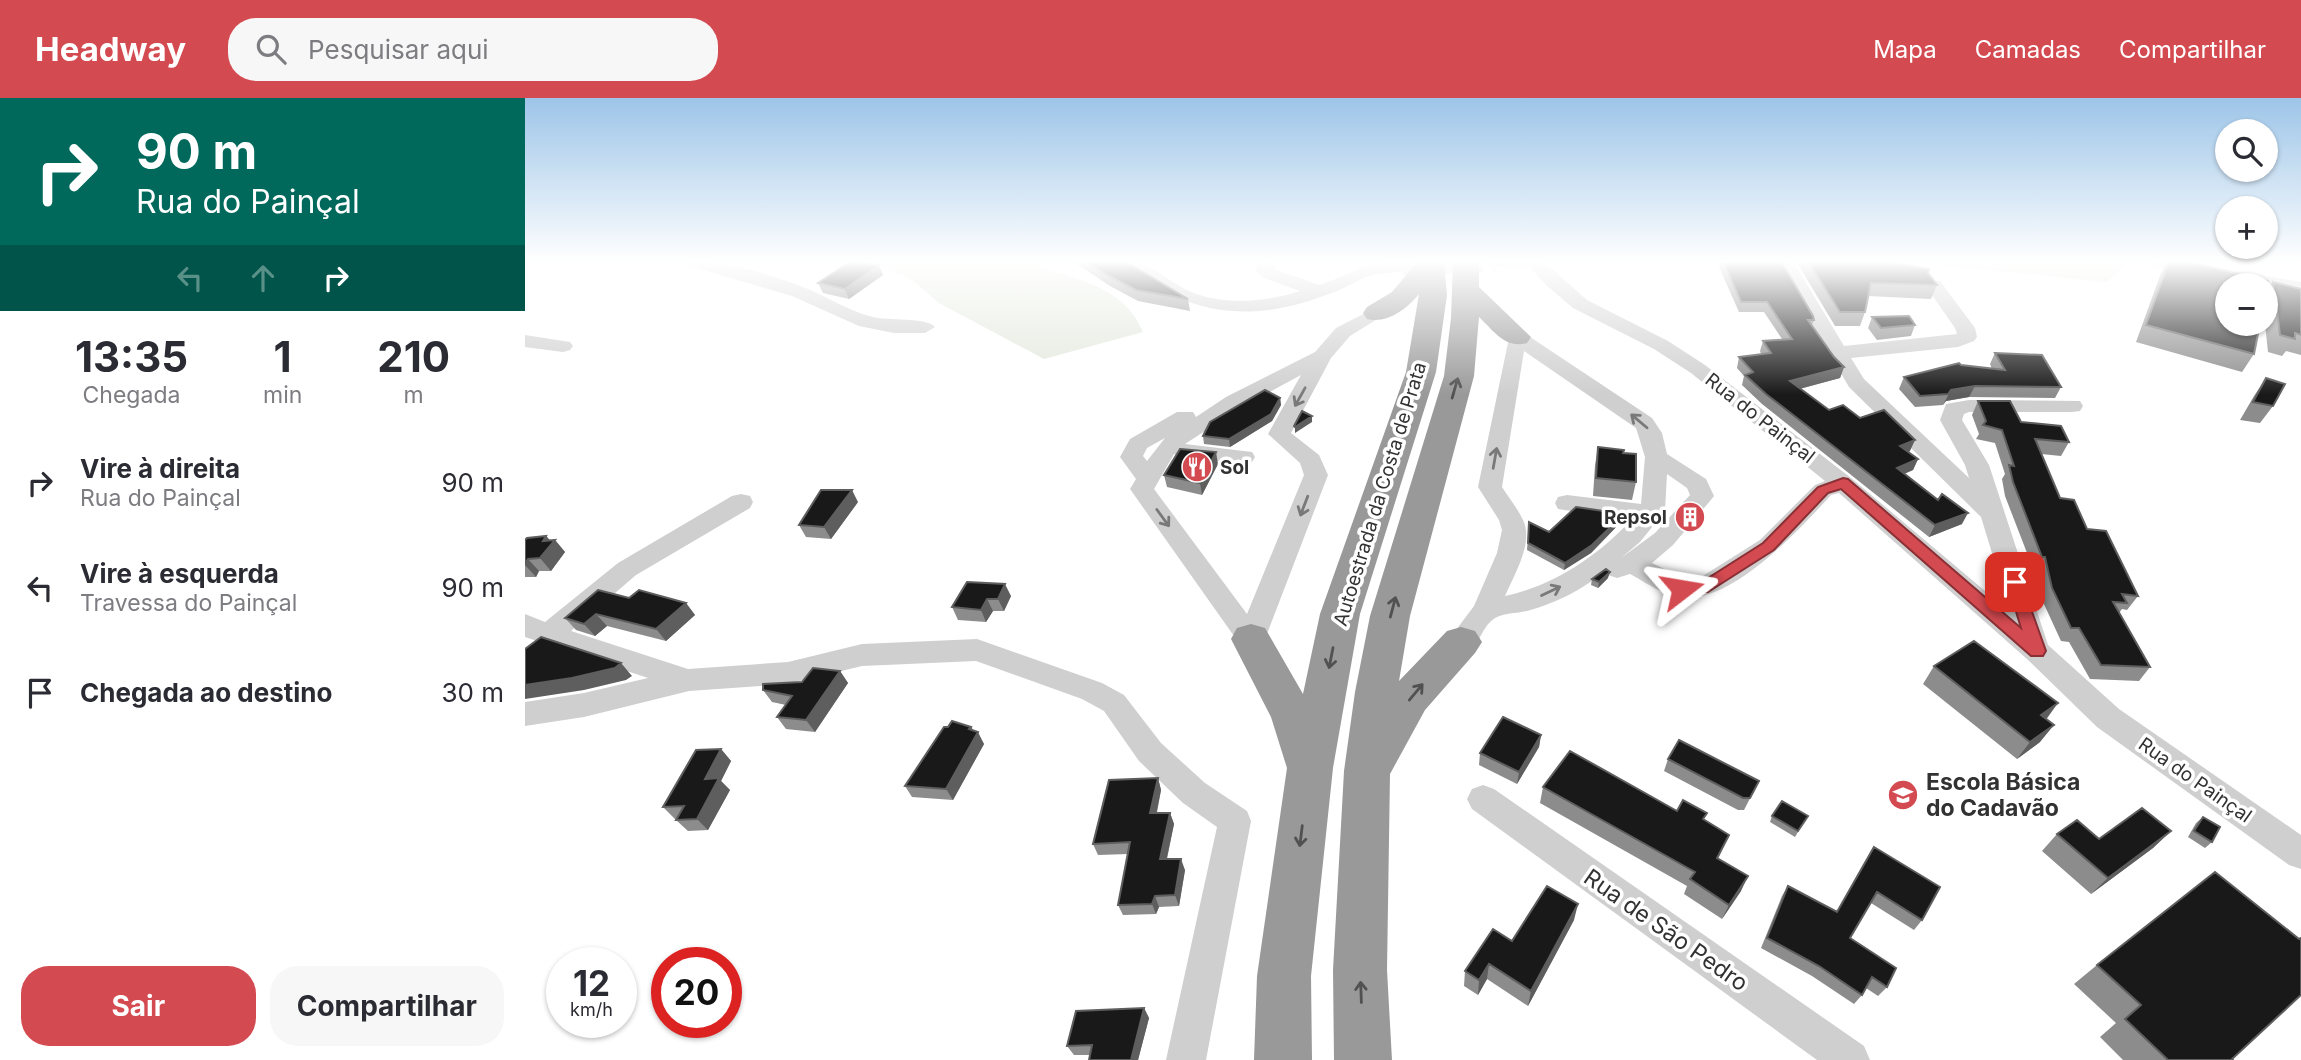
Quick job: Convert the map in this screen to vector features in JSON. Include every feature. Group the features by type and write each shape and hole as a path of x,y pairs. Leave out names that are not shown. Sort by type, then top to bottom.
{"highway":[{"path":"1377,313 1389,306"},
{"name":"Autoestrada da Costa de Prata","path":"1283,1060 1284,976 1310,768 1340,614 1421,373 1431,306"},
{"name":"Autoestrada da Costa de Prata","path":"1363,1060 1360,970 1367,771 1376,692 1390,616 1459,376 1446,306"},
{"path":"1482,306 1517,337"},
{"path":"1367,771 1410,698 1473,626"},
{"path":"1251,639 1293,716 1310,768"}],"street":[{"path":"830,306 866,322 894,327 925,327"},
{"name":"Rua do Painçal","path":"1584,306 1661,345 1698,369 1843,483 2037,651 2108,719 2301,854"},
{"path":"1811,306 1856,383 1992,514"},
{"path":"1839,353 1958,341 1967,337 1965,328 1949,306"},
{"path":"1251,639 1316,475 1311,460 1279,434 1322,356 1343,332 1377,313"},
{"path":"1473,626 1510,553 1514,530 1511,520 1490,487 1517,337 1644,423 1651,433 1656,457 1653,511 1631,536 1581,577"},
{"path":"525,341 563,346"},
{"path":"1251,639 1142,489 1147,477 1177,439 1234,402 1322,356"},
{"path":"1147,477 1131,457 1138,444 1248,380 1289,374"},
{"path":"2037,651 1977,465 1951,421 1954,409 1969,406 2072,406"},
{"path":"1167,449 1244,457"},
{"path":"1473,626 1581,577 1633,565 1668,534 1702,496 1698,484 1656,457"},
{"path":"1633,565 1682,589 1703,588 1769,546 1823,490 1843,483"},
{"path":"533,630 627,569 741,502"},
{"path":"1567,503 1631,512 1653,511"},
{"path":"533,630 689,680"},
{"path":"525,714 584,705 689,680 788,673 862,655 977,650 1092,691 1114,703 1150,752 1193,793 1235,821 1186,1060"},
{"name":"Rua de São Pedro","path":"1483,799 1850,1060"}],"shaded area":[{"path":"944,306 1126,306 1143,332 1044,359"}],"building":[{"path":"1770,306 1807,306 1814,320 1808,320 1844,367 1790,381 1829,410 1843,405 1860,418 1884,410 1915,440 1900,446 1918,459 1897,468 1938,500 1942,494 1968,513 1935,525 1745,375 1753,372 1739,357 1771,353 1763,341 1792,339"},
{"path":"1836,306 1866,306 1865,312 1840,312"},
{"path":"2153,306 2215,306 2215,336 2258,336 2254,354 2146,325"},
{"path":"2278,306 2301,306 2301,335 2295,333 2295,339 2280,335"},
{"path":"1909,316 1915,325 1881,328 1872,317"},
{"path":"1995,353 2042,355 2061,387 1975,386 1951,390 1948,394 1920,396 1904,377 1959,363 2005,370"},
{"path":"2266,378 2285,384 2273,406 2253,402"},
{"path":"1265,390 1280,398 1271,414 1229,439 1203,436 1210,422"},
{"path":"1978,401 2010,401 2021,422 2061,426 2069,442 2035,439 2060,498 2074,500 2087,529 2106,531 2138,596 2122,594 2127,603 2113,602 2150,667 2101,665 2079,628 2071,628 2052,588 2045,557 2042,557 2013,482 2009,465 2014,466 2002,430 1983,425 1986,421"},
{"path":"1302,411 1312,416 1295,427 1294,426"},
{"path":"1598,447 1636,454 1636,482 1596,478"},
{"path":"1180,449 1216,452 1200,483 1164,475"},
{"path":"821,490 852,490 824,527 799,525"},
{"path":"1576,507 1624,514 1592,545 1565,563 1528,543 1529,522 1549,532"},
{"path":"546,536 543,541 555,540 540,558 528,559 525,564 525,540"},
{"path":"1606,569 1610,572 1599,582 1592,579"},
{"path":"967,582 1005,584 998,599 987,599 981,610 952,607"},
{"path":"598,590 629,598 639,590 686,603 656,629 596,614 584,624 565,618"},
{"path":"541,637 621,663 615,668 572,678 525,685 525,649"},
{"path":"1974,641 2058,703 2041,715 2054,725 2030,742 1934,666"},
{"path":"813,668 840,671 806,720 777,717 792,696 763,690 763,684 802,682"},
{"path":"1503,717 1541,735 1519,772 1480,753"},
{"path":"952,721 978,732 946,789 905,786 944,727 948,727"},
{"path":"1679,740 1759,781 1750,798 1743,798 1668,759"},
{"path":"721,749 705,779 719,778 697,819 676,820 684,806 663,807 696,750"},
{"path":"1570,751 1677,811 1683,800 1707,813 1703,819 1729,835 1717,858 1748,876 1729,905 1690,879 1695,872 1543,787"},
{"path":"1158,778 1150,813 1170,813 1160,859 1181,859 1175,895 1155,896 1152,904 1118,905 1130,842 1093,844 1109,780"},
{"path":"1782,801 1808,816 1798,831 1772,816"},
{"path":"2142,808 2171,831 2108,878 2057,834 2077,820 2099,839"},
{"path":"2203,817 2220,827 2212,842 2194,831"},
{"path":"1874,847 1940,887 1922,920 1877,892 1850,938 1896,968 1887,987 1872,977 1862,995 1819,966 1767,938 1788,886 1837,912"},
{"path":"2215,872 2301,938 2301,995 2233,1060 2168,1060 2125,1019 2141,1005 2097,965"},
{"path":"1547,886 1578,904 1531,991 1489,964 1479,980 1465,971 1493,929 1512,941"},
{"path":"1144,1008 1131,1060 1089,1060 1092,1045 1067,1046 1076,1011"}],"place":[{"name":"Sol","path":"1197,467"},
{"name":"Repsol","path":"1690,517"},
{"name":"Escola Básica do Cadavão","path":"1903,795"}],"route":[{"path":"1682,589 1703,588 1769,546 1823,490 1843,483 2037,651 2015,582"}]}
